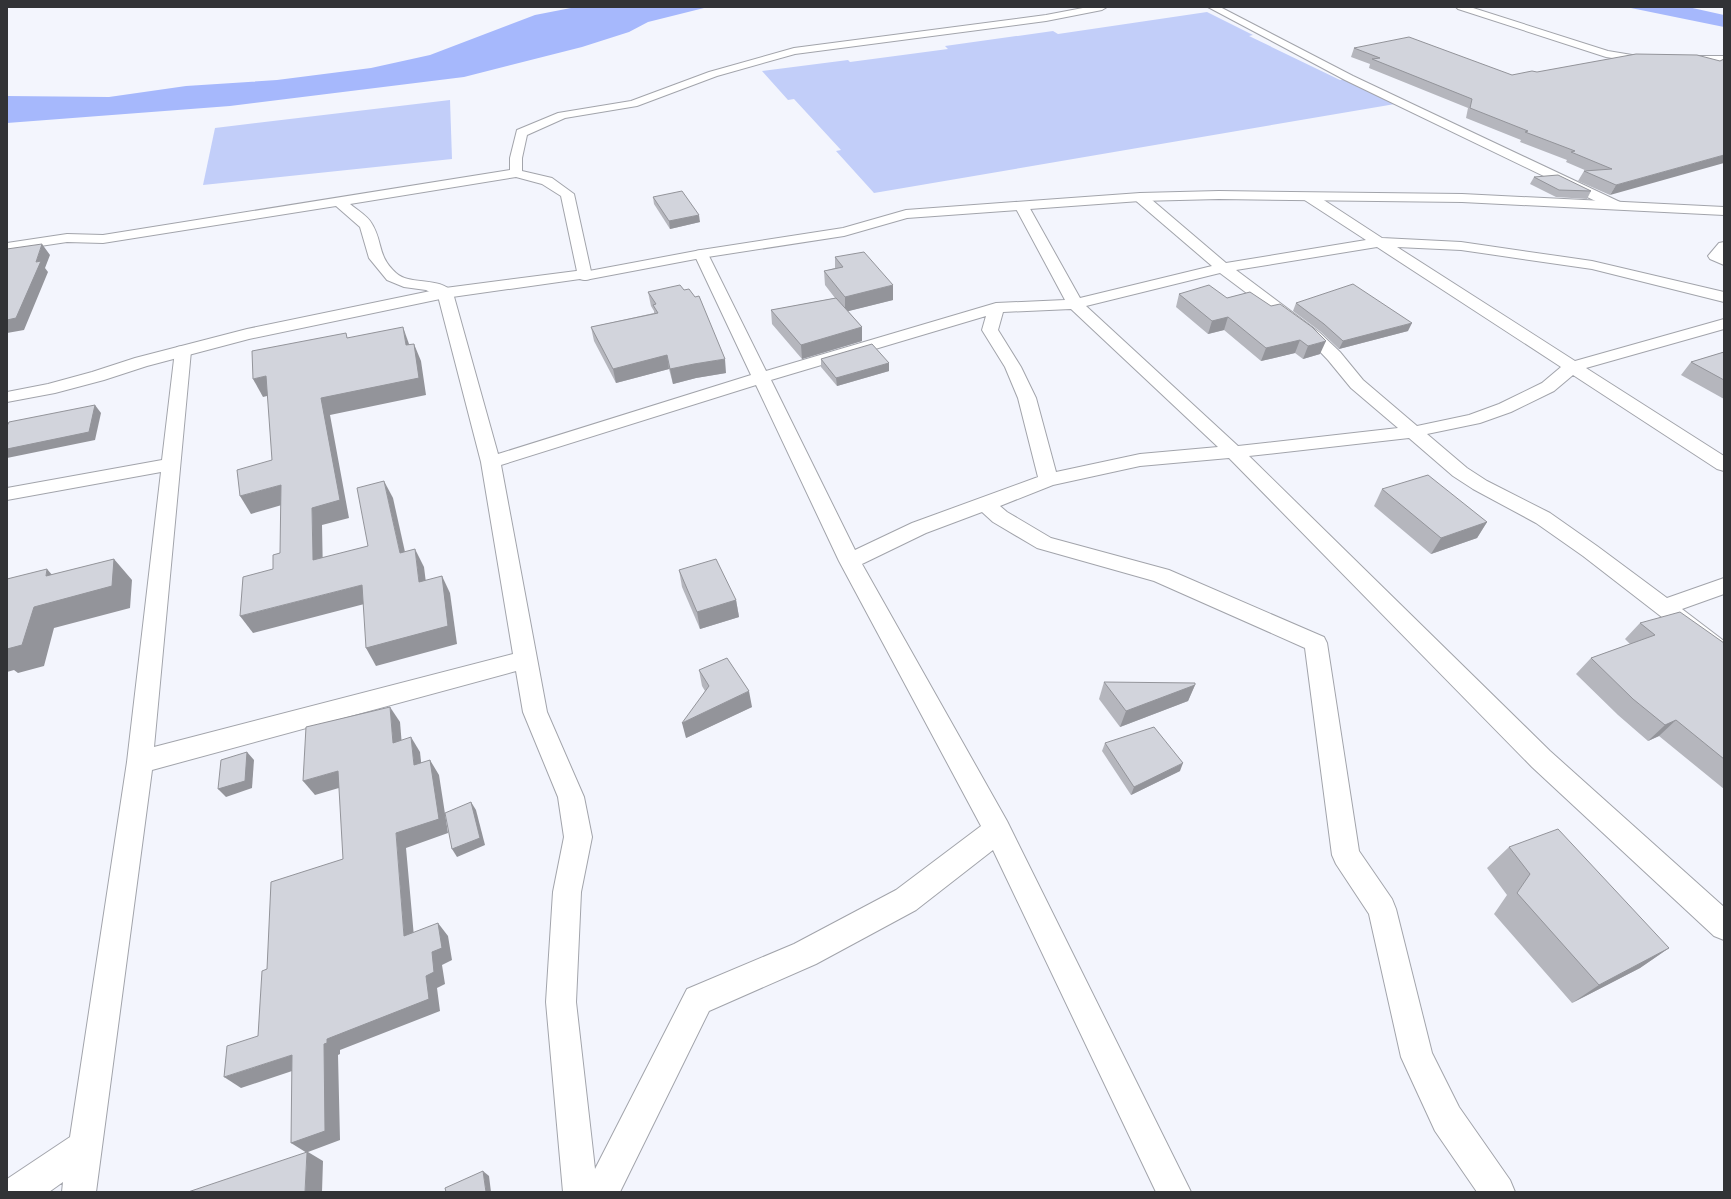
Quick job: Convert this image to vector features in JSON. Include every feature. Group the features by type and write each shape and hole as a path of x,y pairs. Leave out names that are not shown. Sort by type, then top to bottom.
{"street":[{"path":"516,173 516,158 521,133 562,115 633,104 713,74 794,52 933,32 1046,18 1102,7"},
{"path":"1213,7 1349,78 1615,205"},
{"path":"1461,7 1606,54 1638,59 1724,59"},
{"path":"7,247 42,240 85,237 103,239 516,173 547,181 567,194 585,276"},
{"path":"7,397 56,387 247,334 445,293 584,274 585,276 701,254 844,232 906,214 1140,197 1218,195 1462,198 1724,211"},
{"path":"1308,196 1724,465"},
{"path":"1140,197 1223,268 1314,336 1334,356 1357,384 1460,472 1480,485 1543,518 1590,551 1724,653"},
{"path":"340,202 366,225 376,258 392,277 409,284 428,286 445,293"},
{"path":"1021,205 1075,304 1234,452 1541,759 1724,926"},
{"path":"490,462 761,378 996,308 1075,304 1223,268 1380,242 1461,246 1592,265 1724,297"},
{"path":"1724,246 1714,256 1724,262"},
{"path":"701,254 850,561 996,830 1174,1192"},
{"path":"445,293 490,462 535,712 571,798 578,837 567,892 561,1002 580,1192"},
{"path":"996,308 990,330 1013,367 1027,398 1048,480"},
{"path":"850,561 919,528 1048,480 1140,460 1234,452 1413,432 1474,419 1505,408 1548,387 1572,367 1724,324"},
{"path":"79,1192 140,762 183,351"},
{"path":"7,494 171,464"},
{"path":"1048,480 986,504 1000,517 1044,543 1161,575 1316,643 1346,855 1382,909 1417,1057 1447,1119 1498,1192"},
{"path":"1664,607 1724,586"},
{"path":"140,762 525,660"},
{"path":"602,1192 698,1000 805,954 906,900 996,830"},
{"path":"18,1192 86,1146"}],"shaded area":[{"path":"576,7 708,7 648,22 629,32 582,47 464,77 230,106 7,123 7,96 109,97 186,86 277,80 371,68 430,55 535,15"},
{"path":"1626,7 1688,7 1724,15 1724,27"},
{"path":"1207,12 1253,35 1249,36 1340,80 1345,79 1395,104 874,193 836,151 841,150 794,99 788,100 762,71 848,60 850,62 948,49 945,46 1053,31 1058,34"},
{"path":"450,100 452,159 203,185 215,128"}],"building":[{"path":"1409,37 1512,75 1532,71 1537,72 1636,54 1697,55 1720,61 1724,59 1724,155 1616,185 1584,171 1612,169 1571,152 1575,151 1525,132 1528,131 1470,108 1472,99 1372,59 1380,58 1354,48"},
{"path":"1558,175 1591,191 1559,190 1534,177"},
{"path":"682,191 699,215 669,221 653,197"},
{"path":"42,244 36,262 41,261 16,318 7,320 7,249"},
{"path":"864,252 893,285 845,297 824,271 843,267 835,257"},
{"path":"1353,284 1412,323 1343,341 1324,324 1296,303"},
{"path":"680,285 684,290 689,289 695,297 699,296 725,359 670,369 667,355 613,369 591,327 658,313 653,305 656,304 648,292"},
{"path":"1209,285 1227,298 1250,292 1271,306 1280,304 1312,327 1326,341 1308,346 1300,340 1266,348 1228,317 1212,321 1179,294"},
{"path":"836,298 862,327 801,345 771,310"},
{"path":"403,327 406,345 414,344 419,378 321,398 340,500 312,508 313,560 368,546 357,488 384,481 400,553 415,549 419,582 442,576 448,626 366,648 362,585 240,616 243,577 273,569 273,555 280,553 281,485 240,496 237,470 272,460 266,376 253,379 252,351 346,333 347,338"},
{"path":"872,344 889,363 836,378 821,359"},
{"path":"1724,352 1724,380 1691,362"},
{"path":"95,405 89,432 7,449 7,426 9,422"},
{"path":"1428,475 1487,522 1441,538 1382,489"},
{"path":"114,559 112,586 34,607 22,645 7,649 7,579 47,569 46,576"},
{"path":"716,559 736,600 697,612 679,570"},
{"path":"1680,612 1724,643 1724,759 1676,720 1665,725 1633,699 1591,658 1655,635 1640,623"},
{"path":"727,658 749,691 682,723 709,686 699,670"},
{"path":"1104,682 1195,683 1195,685 1126,711"},
{"path":"390,707 393,743 411,737 414,765 430,760 439,819 396,833 404,936 438,923 442,948 432,952 434,972 426,976 429,999 327,1039 327,1043 324,1044 325,1131 291,1143 292,1055 224,1077 227,1046 258,1036 262,971 267,969 271,882 343,859 338,771 303,781 306,727"},
{"path":"1154,727 1183,763 1134,787 1105,743"},
{"path":"247,752 245,781 218,789 221,760"},
{"path":"471,802 480,838 452,849 445,813"},
{"path":"1558,829 1669,948 1599,985 1517,893 1530,874 1509,847"},
{"path":"307,1152 305,1192 188,1192"},
{"path":"483,1171 486,1192 446,1192 445,1188"}]}
